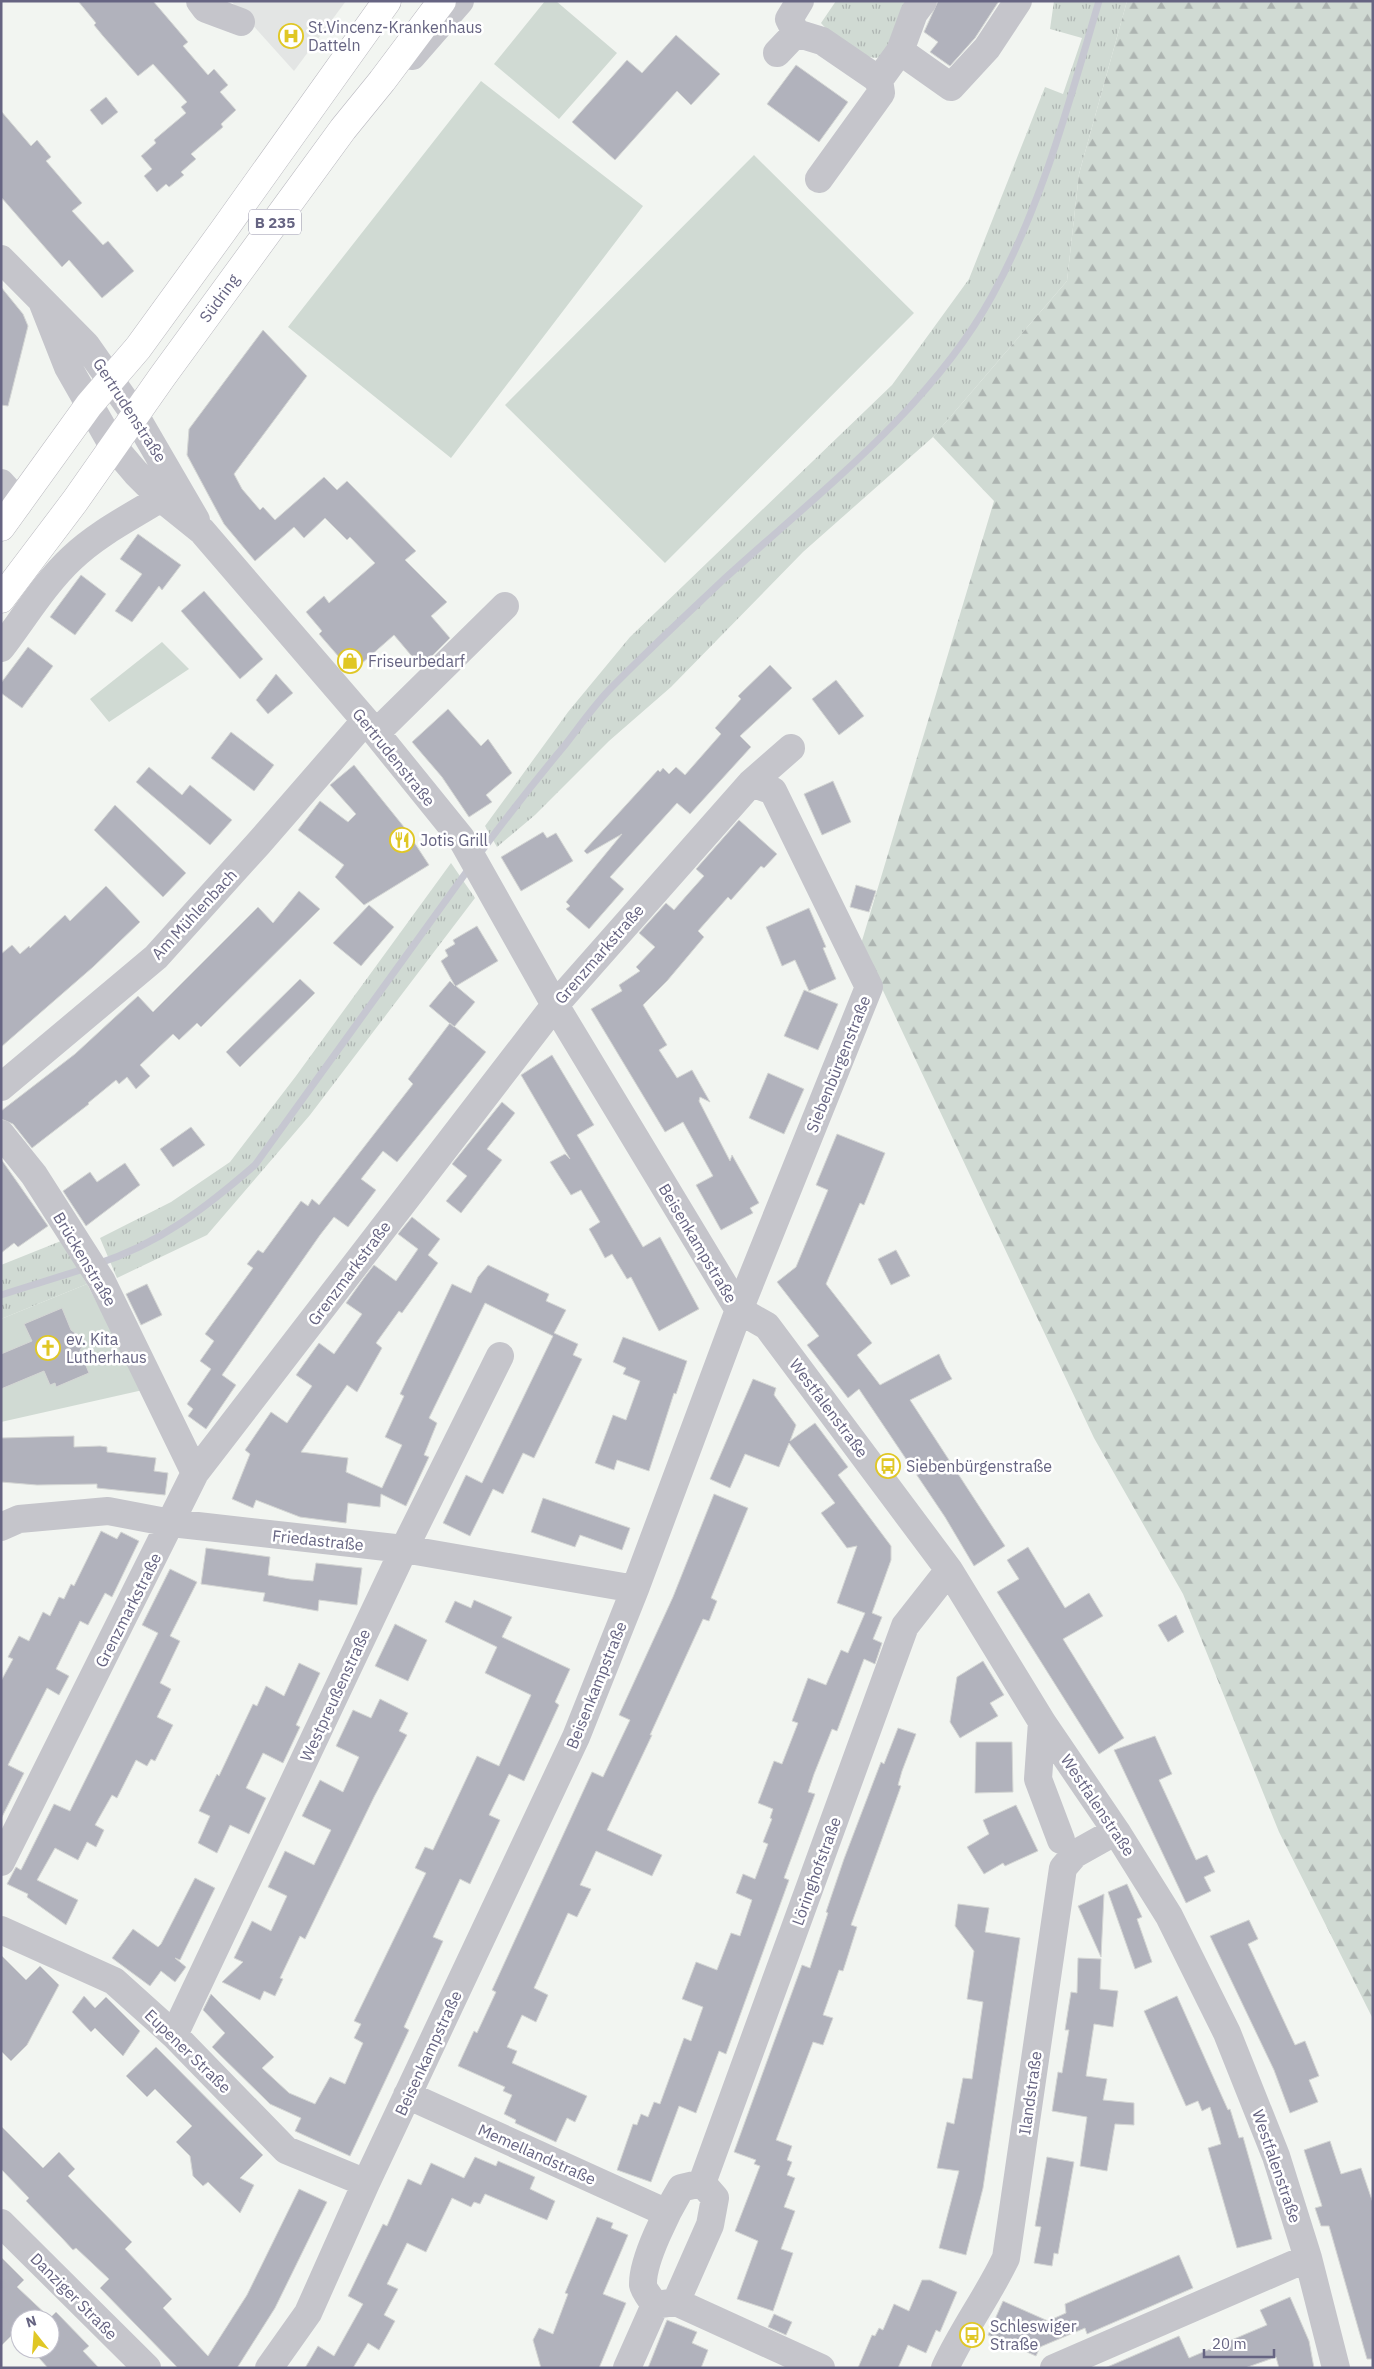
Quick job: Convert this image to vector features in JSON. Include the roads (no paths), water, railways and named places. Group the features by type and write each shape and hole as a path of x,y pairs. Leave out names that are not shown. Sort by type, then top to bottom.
{"main road":[{"name":"B 235","path":"1,527 89,405 138,348 387,1"},
{"name":"Südring","path":"1,599 343,129 442,1"}],"street":[{"path":"200,1 206,9 241,22"},
{"path":"382,81 416,53 460,1"},
{"path":"796,33 789,16 800,1"},
{"path":"819,179 881,93 879,80 900,51 914,13 923,1"},
{"path":"900,51 950,87 987,48 1018,1"},
{"path":"778,53 796,33"},
{"path":"796,33 822,41 879,80"},
{"name":"Gertrudenstraße","path":"1,258 86,345 112,379 136,415 202,531"},
{"name":"Gertrudenstraße","path":"42,301 68,367 113,446 161,498 202,531 370,727 460,838 555,1004"},
{"path":"1,483 19,503"},
{"path":"1,648 58,572 72,558 108,530 161,498"},
{"name":"Am Mühlenbach","path":"1,1087 156,957 258,844 370,727 505,606"},
{"name":"Grenzmarkstraße","path":"1,1862 195,1473 555,1004 751,782 792,748"},
{"name":"Siebenbürgenstraße","path":"739,1310 869,987 774,791 751,782"},
{"name":"Beisenkampstraße","path":"269,2368 308,2313 366,2183 572,1746 636,1589 739,1310 555,1004"},
{"name":"Brückenstraße","path":"1,1134 34,1175 102,1282 195,1473"},
{"name":"Westfalenstraße","path":"739,1310 767,1326 949,1570 1042,1722 1116,1831 1170,1916 1227,2033 1276,2156 1308,2258 1336,2368"},
{"name":"Westpreußenstraße","path":"174,2035 404,1549 500,1356"},
{"name":"Friedastraße","path":"1,1527 19,1519 108,1512 171,1524 404,1549 636,1589"},
{"name":"Löringhofstraße","path":"702,2183 905,1626 949,1570"},
{"path":"1042,1722 1038,1779 1061,1840"},
{"name":"Ilandstraße","path":"945,2368 962,2332 995,2280 1006,2258 1063,1868 1075,1854 1116,1831"},
{"name":"Eupener Straße","path":"1,1930 114,1981 174,2035 286,2150 366,2183"},
{"name":"Memellandstraße","path":"407,2096 666,2213"},
{"path":"627,2368 666,2303 710,2225 715,2198 702,2183 681,2188 666,2213 647,2264 643,2286 666,2303 821,2368"},
{"name":"Danziger Straße","path":"1,2223 147,2368"},
{"path":"1054,2368 1308,2258"}],"waterway":[{"path":"478,856 609,690 722,581 869,449 937,376 966,337 992,296 1026,225 1053,152 1099,1"},
{"path":"97,1264 120,1256 162,1235 200,1210 255,1165 470,867"},
{"path":"1,1295 87,1268"}],"place":[{"name":"St.Vincenz-Krankenhaus Datteln","path":"291,36"},
{"name":"Friseurbedarf","path":"350,661"},
{"name":"Jotis Grill","path":"402,840"},
{"name":"ev. Kita Lutherhaus","path":"48,1348"},
{"name":"Siebenbürgenstraße","path":"888,1466"},
{"name":"Schleswiger Straße","path":"972,2335"}]}
